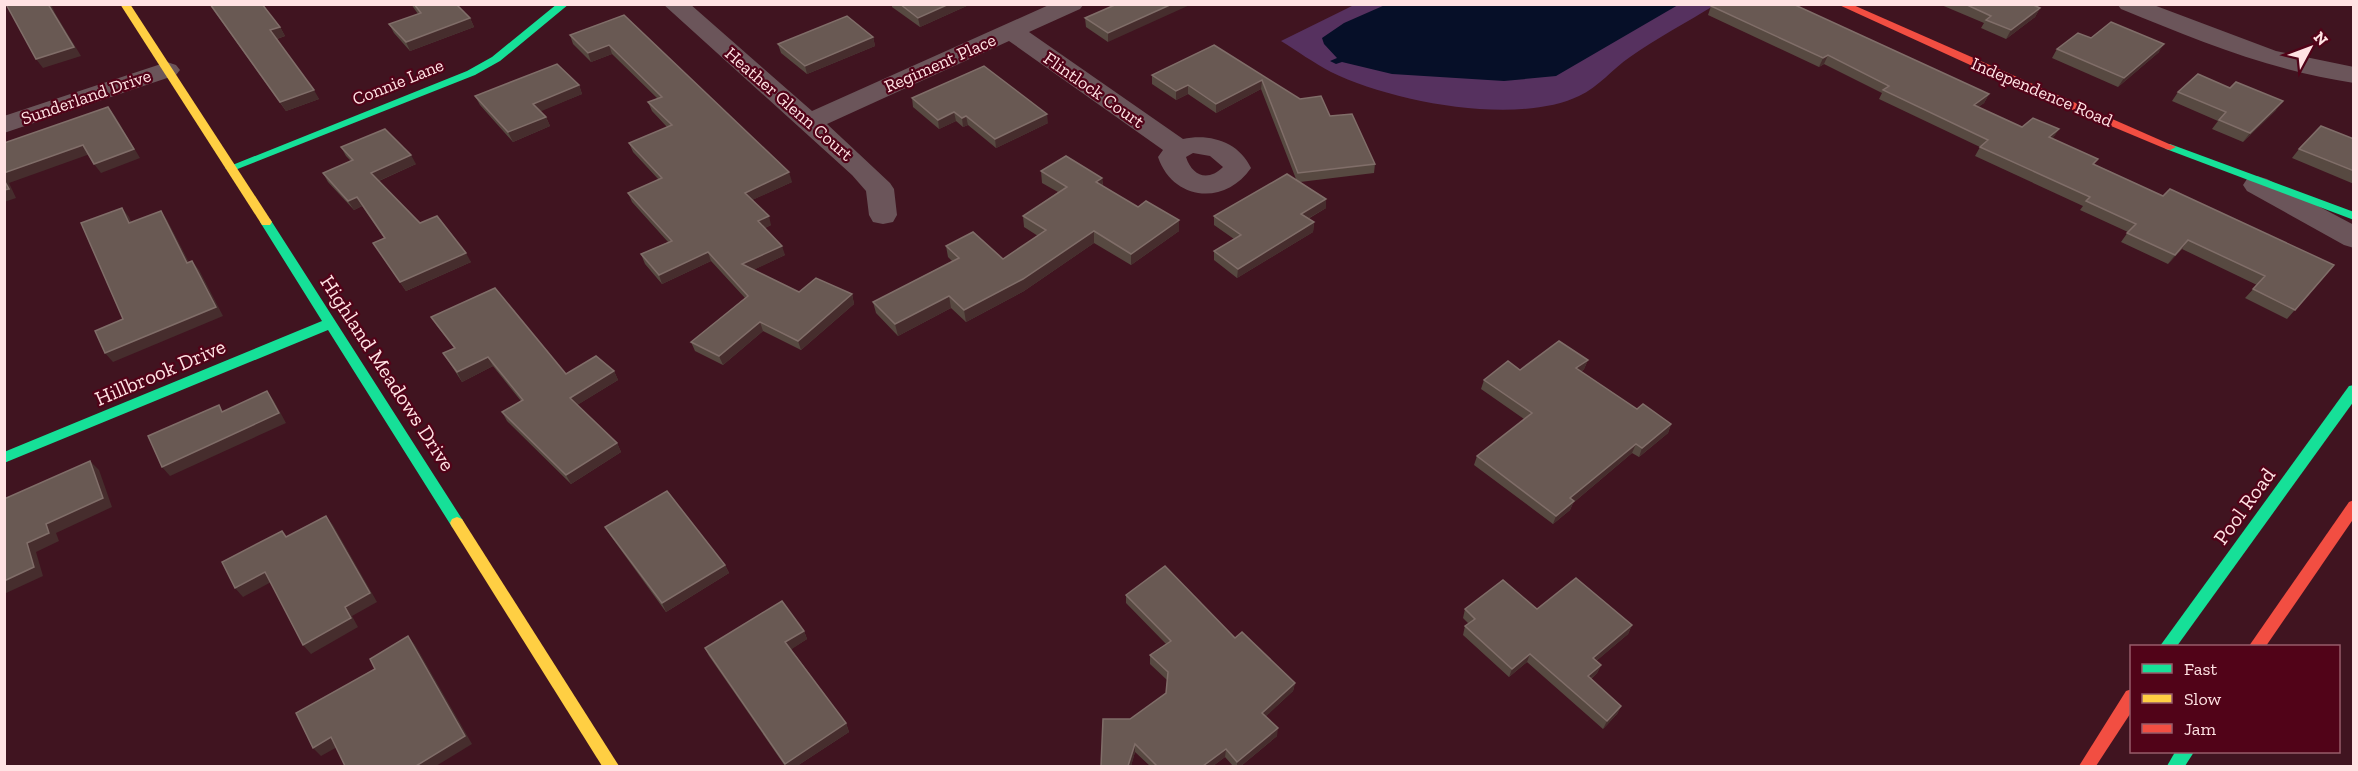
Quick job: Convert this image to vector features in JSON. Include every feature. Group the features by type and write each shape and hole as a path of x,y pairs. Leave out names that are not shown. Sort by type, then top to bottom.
{"street":[{"name":"Highland Meadows Drive","path":"125,4 331,323 611,766"},
{"name":"Connie Lane","path":"231,168 471,73 496,59 564,4"},
{"name":"Heather Glenn Court","path":"675,4 862,169 880,189 883,215"},
{"name":"Regiment Place","path":"809,122 1072,4"},
{"name":"Independence Road","path":"1842,4 1902,33 2243,176 2354,216"},
{"path":"2129,4 2256,54 2315,71 2354,75"},
{"name":"Flintlock Court","path":"1011,32 1178,148"},
{"name":"Sunderland Drive","path":"4,125 167,70"},
{"name":"Independence Road","path":"2243,176 2354,238"},
{"name":"Hillbrook Drive","path":"4,458 331,323"},
{"name":"Pool Road","path":"2169,645 2354,390"},
{"path":"2258,645 2354,506"},
{"path":"2087,766 2130,699"},
{"path":"2175,766 2184,753"}],"shaded area":[{"path":"1354,5 1715,5 1640,50 1593,88 1579,96 1553,105 1489,110 1420,101 1387,93 1331,72 1281,41"}],"water":[{"path":"1385,5 1678,5 1556,76 1504,81 1392,74 1330,61 1337,58 1324,44 1322,38 1344,23"}],"building":[{"path":"6,4 48,4 74,47 36,59"},
{"path":"210,4 262,4 280,27 270,30 314,90 280,102"},
{"path":"414,4 456,4 470,18 406,42 389,24 421,13"},
{"path":"900,4 949,4 918,18"},
{"path":"1117,4 1172,4 1108,33 1085,18"},
{"path":"1713,4 1793,4 1989,94 1974,105 2022,127 2033,118 2059,129 2049,137 2098,159 2093,164 2163,196 2170,189 2334,265 2295,310 2253,289 2265,276 2188,240 2175,255 2127,233 2136,224 2086,201 2090,197 1980,147 1988,140 1883,90 1889,86 1828,55 1823,58 1711,6"},
{"path":"1965,4 2031,4 2040,8 2011,30 1986,20 1991,16"},
{"path":"624,15 789,172 745,193 769,216 758,221 782,246 742,264 799,292 816,278 852,294 798,341 760,322 719,356 691,342 748,296 708,252 659,275 641,254 672,241 628,193 662,178 629,143 672,125 648,102 662,97 609,45 588,53 570,35"},
{"path":"847,16 873,37 805,66 778,44"},
{"path":"2111,22 2164,44 2124,78 2057,49 2078,33 2091,38"},
{"path":"1214,45 1300,99 1321,96 1330,116 1352,114 1375,164 1298,173 1262,80 1216,104 1188,85 1176,91 1152,75"},
{"path":"557,64 579,85 533,104 546,117 508,132 475,96"},
{"path":"984,66 1047,114 995,139 966,116 962,118 954,112 938,120 912,98"},
{"path":"2198,74 2230,88 2236,82 2283,101 2250,133 2219,120 2226,112 2178,92"},
{"path":"108,107 134,149 94,164 83,145 4,173 4,143"},
{"path":"2321,126 2354,139 2354,171 2299,149"},
{"path":"385,129 411,155 371,173 420,223 437,216 466,253 400,282 373,243 385,238 357,197 348,201 323,173 353,160 341,147"},
{"path":"1066,156 1102,178 1096,182 1138,207 1146,201 1179,220 1131,254 1094,231 1023,279 964,310 949,296 895,324 873,302 959,258 946,246 973,232 1003,259 1046,230 1023,216 1067,187 1041,171"},
{"path":"1287,174 1326,199 1301,214 1314,222 1238,269 1214,251 1241,235 1214,216"},
{"path":"4,180 9,189 4,190"},
{"path":"122,208 129,223 161,211 187,263 192,261 216,307 105,353 95,331 123,319 81,223"},
{"path":"495,288 566,374 596,356 614,371 570,398 617,443 566,475 502,412 523,400 488,357 457,372 443,353 455,348 431,317"},
{"path":"1559,341 1588,360 1576,368 1637,409 1643,404 1671,424 1642,448 1636,444 1570,498 1574,501 1556,516 1477,456 1532,413 1484,380 1508,361 1520,370"},
{"path":"267,391 279,413 162,467 148,436 219,405 222,412"},
{"path":"90,461 103,498 46,524 49,533 27,543 34,567 4,581 4,499"},
{"path":"667,491 725,565 662,603 605,527"},
{"path":"326,516 370,593 345,607 351,618 303,645 265,572 235,588 222,562 282,531 286,537"},
{"path":"1165,566 1235,638 1242,632 1295,683 1262,713 1278,728 1237,762 1226,749 1203,766 1157,766 1135,744 1128,766 1101,766 1103,719 1130,719 1166,693 1168,672 1150,655 1171,641 1126,595"},
{"path":"1576,578 1632,625 1593,658 1601,665 1588,676 1621,706 1607,721 1530,654 1512,669 1465,626 1475,619 1465,609 1503,580 1537,609"},
{"path":"782,601 804,631 785,642 846,723 785,764 705,648"},
{"path":"408,636 465,736 416,766 345,766 331,737 313,748 296,713 375,669 370,659"}],"traffic: fast":[{"path":"231,168 471,73 496,59 564,4"},
{"path":"2170,147 2354,216"},
{"path":"266,222 457,523"},
{"path":"4,458 331,323"},
{"path":"2169,645 2354,390"},
{"path":"2175,766 2184,753"}],"traffic: slow":[{"path":"125,4 266,222"},
{"path":"457,523 611,766"}],"traffic: jam":[{"path":"1842,4 2031,89 2170,147"},
{"path":"2258,645 2354,506"},
{"path":"2087,766 2130,699"}]}
